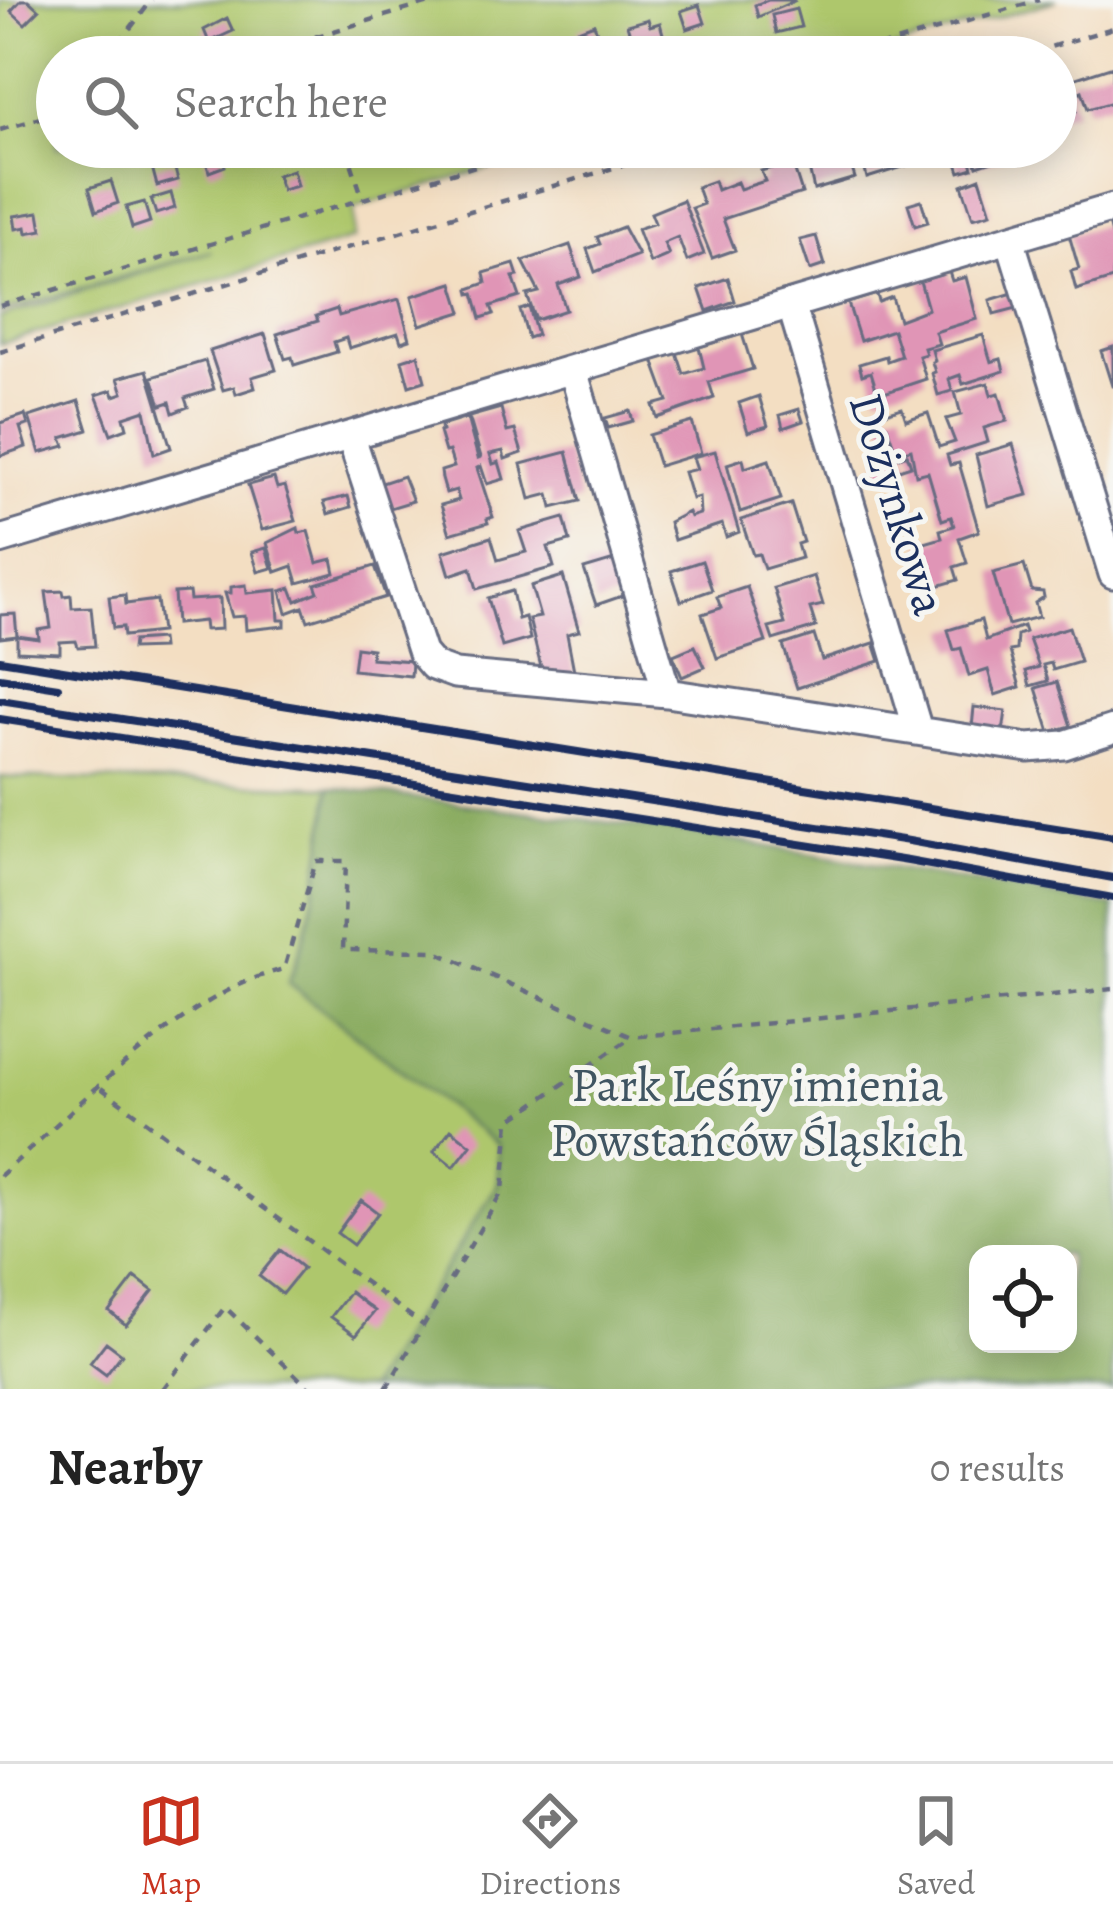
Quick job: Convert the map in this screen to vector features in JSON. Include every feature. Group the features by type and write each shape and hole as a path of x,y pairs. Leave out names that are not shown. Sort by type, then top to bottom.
{"street":[{"path":"0,540 1113,208"},
{"path":"1010,239 1113,574"},
{"name":"Dożynkowa","path":"791,304 918,730"},
{"path":"573,370 667,694"},
{"path":"351,436 422,652 434,666 455,674 667,694 1045,748 1113,729"}],"path":[{"path":"124,36 152,0"},
{"path":"319,36 439,0"},
{"path":"916,36 1039,0"},
{"path":"1077,39 1113,28"},
{"path":"0,130 36,119"},
{"path":"353,168 363,199"},
{"path":"0,306 469,168"},
{"path":"0,352 613,168"},
{"path":"0,1176 191,1010 252,977 284,969 316,861 346,860 344,950 434,950 632,1037"},
{"path":"386,1389 503,1190 509,1120 632,1037 1113,988"},
{"path":"101,1088 423,1325"},
{"path":"163,1389 225,1307 310,1389"}],"green space":[{"path":"0,0 1057,0 935,36 36,36 36,168 489,168 354,208 354,239 0,344 0,317 212,251 0,312"},
{"path":"0,777 330,787 311,911 288,983 498,1144 498,1184 369,1389 0,1389"},
{"name":"Park Leśny imienia Powstańców Śląskich","path":"330,787 685,832 1113,906 1113,1389 369,1389 498,1184 498,1145 288,983 311,911"}],"building":[{"path":"21,0 39,10 25,24 11,11"},
{"path":"768,0 794,1 758,17 755,5"},
{"path":"699,5 705,23 687,29 681,11"},
{"path":"796,9 801,27 776,33 772,15"},
{"path":"227,18 233,31 206,36 204,30"},
{"path":"648,19 650,26 660,23 663,36 630,36 627,25"},
{"path":"594,24 598,36 580,36 578,30"},
{"path":"1113,66 1113,102 1088,109 1082,91 1077,93 1077,78"},
{"path":"152,168 175,168 178,180 157,186"},
{"path":"794,168 802,193 723,219 735,250 712,258 692,208 703,204 697,187 714,181 717,190 737,182 740,189 765,181 761,171"},
{"path":"809,168 852,168 855,178 814,190"},
{"path":"864,168 899,168 867,178"},
{"path":"293,170 297,186 282,190 277,175"},
{"path":"980,178 991,213 973,218 962,185"},
{"path":"111,181 118,203 96,211 89,188"},
{"path":"171,193 175,208 156,214 151,199"},
{"path":"683,200 704,254 687,261 678,237 664,243 669,255 650,263 637,229 655,223 651,213"},
{"path":"921,200 928,222 915,226 908,204"},
{"path":"144,202 150,222 132,228 126,207"},
{"path":"39,212 42,230 16,229 14,216"},
{"path":"1109,223 1113,279 1076,290 1071,271 1079,269 1069,235"},
{"path":"623,227 638,255 595,272 587,249 600,244 597,237"},
{"path":"816,236 825,265 810,270 800,240"},
{"path":"570,245 581,277 558,285 566,310 536,320 527,295 539,292 523,261"},
{"path":"514,264 520,297 491,306 494,314 481,318 469,289 486,283 484,273"},
{"path":"949,272 952,281 966,277 977,319 935,332 939,344 924,348 926,354 919,356 926,379 878,395 871,372 862,375 859,364 901,356 893,330 860,341 848,303 877,294 879,302 892,297 899,320 928,309 920,281"},
{"path":"728,278 735,301 707,311 699,288"},
{"path":"453,283 462,312 420,325 412,296"},
{"path":"1013,293 1017,308 994,314 990,300"},
{"path":"399,299 410,339 401,342 398,333 349,348 346,338 334,342 337,352 294,365 292,357 285,359 277,334 318,321 316,316 337,309 339,316"},
{"path":"529,307 537,335 528,338 520,310"},
{"path":"265,334 276,370 252,377 255,388 236,394 234,387 223,390 210,351"},
{"path":"742,334 753,369 709,382 714,398 657,418 653,405 668,401 653,360 677,353 684,374 704,368 699,347"},
{"path":"983,335 991,362 1001,359 1004,371 963,384 960,375 949,379 952,391 938,395 932,350"},
{"path":"1113,347 1113,386 1112,386 1101,351"},
{"path":"418,355 425,381 409,386 402,360"},
{"path":"205,361 214,389 185,398 188,407 173,413 170,402 161,405 152,377"},
{"path":"147,370 171,448 154,454 145,410 124,417 127,428 111,434 96,395 112,390 114,396 123,393 118,378"},
{"path":"988,383 991,395 999,393 1007,421 984,428 988,442 947,455 950,465 959,463 979,531 959,538 967,563 954,567 958,580 934,587 921,544 942,538 940,530 954,526 951,517 942,520 928,472 916,475 911,449 896,453 879,415 902,408 906,420 928,413 939,447 955,442 946,419 961,415 955,392"},
{"path":"759,396 768,426 748,432 739,403"},
{"path":"79,401 88,430 62,438 65,446 40,453 29,417"},
{"path":"501,408 507,432 515,430 522,453 505,459 503,451 490,454 493,464 499,462 504,479 487,484 481,466 477,468 493,517 488,523 450,534 441,505 459,500 456,490 446,493 442,479 441,471 454,467 449,451 445,452 441,426 467,418 478,458 469,417"},
{"path":"799,409 803,421 783,428 780,415"},
{"path":"630,411 633,421 608,428 605,418"},
{"path":"25,415 28,425 20,427 26,447 0,456 0,423"},
{"path":"692,422 701,453 659,466 649,435"},
{"path":"1013,444 1028,495 988,506 976,455"},
{"path":"715,451 739,532 726,537 722,524 674,540 669,522 688,512 690,517 700,514 699,497 692,499 684,472 697,469 693,457"},
{"path":"567,452 580,501 552,508 549,494 530,499 521,464"},
{"path":"892,454 893,459 907,454 911,466 883,475 878,459"},
{"path":"743,459 745,468 769,460 781,499 740,512 727,464"},
{"path":"403,476 413,501 387,509 379,484"},
{"path":"274,478 277,488 285,486 296,521 262,530 248,485"},
{"path":"348,496 351,507 328,514 324,502"},
{"path":"791,504 803,542 797,544 801,558 764,569 759,554 753,555 741,520"},
{"path":"564,518 570,541 548,547 554,567 477,589 471,568 450,575 443,552 491,537 498,560 526,552 519,531"},
{"path":"298,528 299,533 308,531 317,563 332,559 335,573 298,583 293,566 276,572 267,543"},
{"path":"266,548 272,568 258,572 252,552"},
{"path":"614,560 625,595 596,605 584,569"},
{"path":"702,561 712,590 681,601 671,571"},
{"path":"1024,565 1032,591 1043,592 1044,597 1035,603 1039,617 1008,625 993,573"},
{"path":"375,566 386,597 308,621 303,607 287,613 281,591 291,588 296,601 318,592 315,584"},
{"path":"563,576 579,631 567,634 575,676 543,675 529,619 540,617 531,586"},
{"path":"814,576 823,605 810,608 816,627 773,640 769,628 785,624 774,588"},
{"path":"246,585 247,593 277,590 279,620 285,620 285,626 246,630 245,616 232,617 225,593"},
{"path":"747,587 766,642 717,658 702,614 721,608 717,597"},
{"path":"63,591 64,596 71,595 72,608 91,607 95,646 60,642 60,653 17,651 17,636 39,639 38,630 51,628 46,592"},
{"path":"512,591 518,619 525,617 530,639 502,647 488,598"},
{"path":"189,592 190,600 220,598 221,629 205,630 204,621 176,624 174,593"},
{"path":"125,595 126,604 157,600 161,632 124,636 123,627 113,628 109,597"},
{"path":"15,614 17,636 0,638 0,615"},
{"path":"981,620 986,640 1023,626 1016,650 1010,651 1020,687 995,695 988,670 969,676 961,648 954,650 948,630"},
{"path":"1069,627 1080,662 1053,670 1051,663 1043,665 1048,681 1030,686 1026,671 1039,667 1029,639"},
{"path":"814,635 822,660 874,643 880,661 797,688 783,645"},
{"path":"161,639 162,648 132,649 133,641"},
{"path":"695,646 705,667 682,677 673,655"},
{"path":"356,647 372,649 371,658 412,661 411,676 353,670"},
{"path":"1057,682 1071,726 1050,732 1036,688"},
{"path":"974,707 1006,711 1003,732 972,728"},
{"path":"451,1129 471,1145 454,1167 434,1151"},
{"path":"361,1200 378,1213 353,1245 337,1233"},
{"path":"280,1250 303,1268 282,1294 259,1276"},
{"path":"135,1277 153,1291 126,1325 109,1311"},
{"path":"350,1292 375,1311 356,1335 331,1317"},
{"path":"106,1342 122,1354 106,1375 90,1363"}],"railway":[{"path":"0,660 1113,837"},
{"path":"0,678 58,687"},
{"path":"0,700 909,841 1113,878"},
{"path":"0,719 908,861 1113,898"}]}
